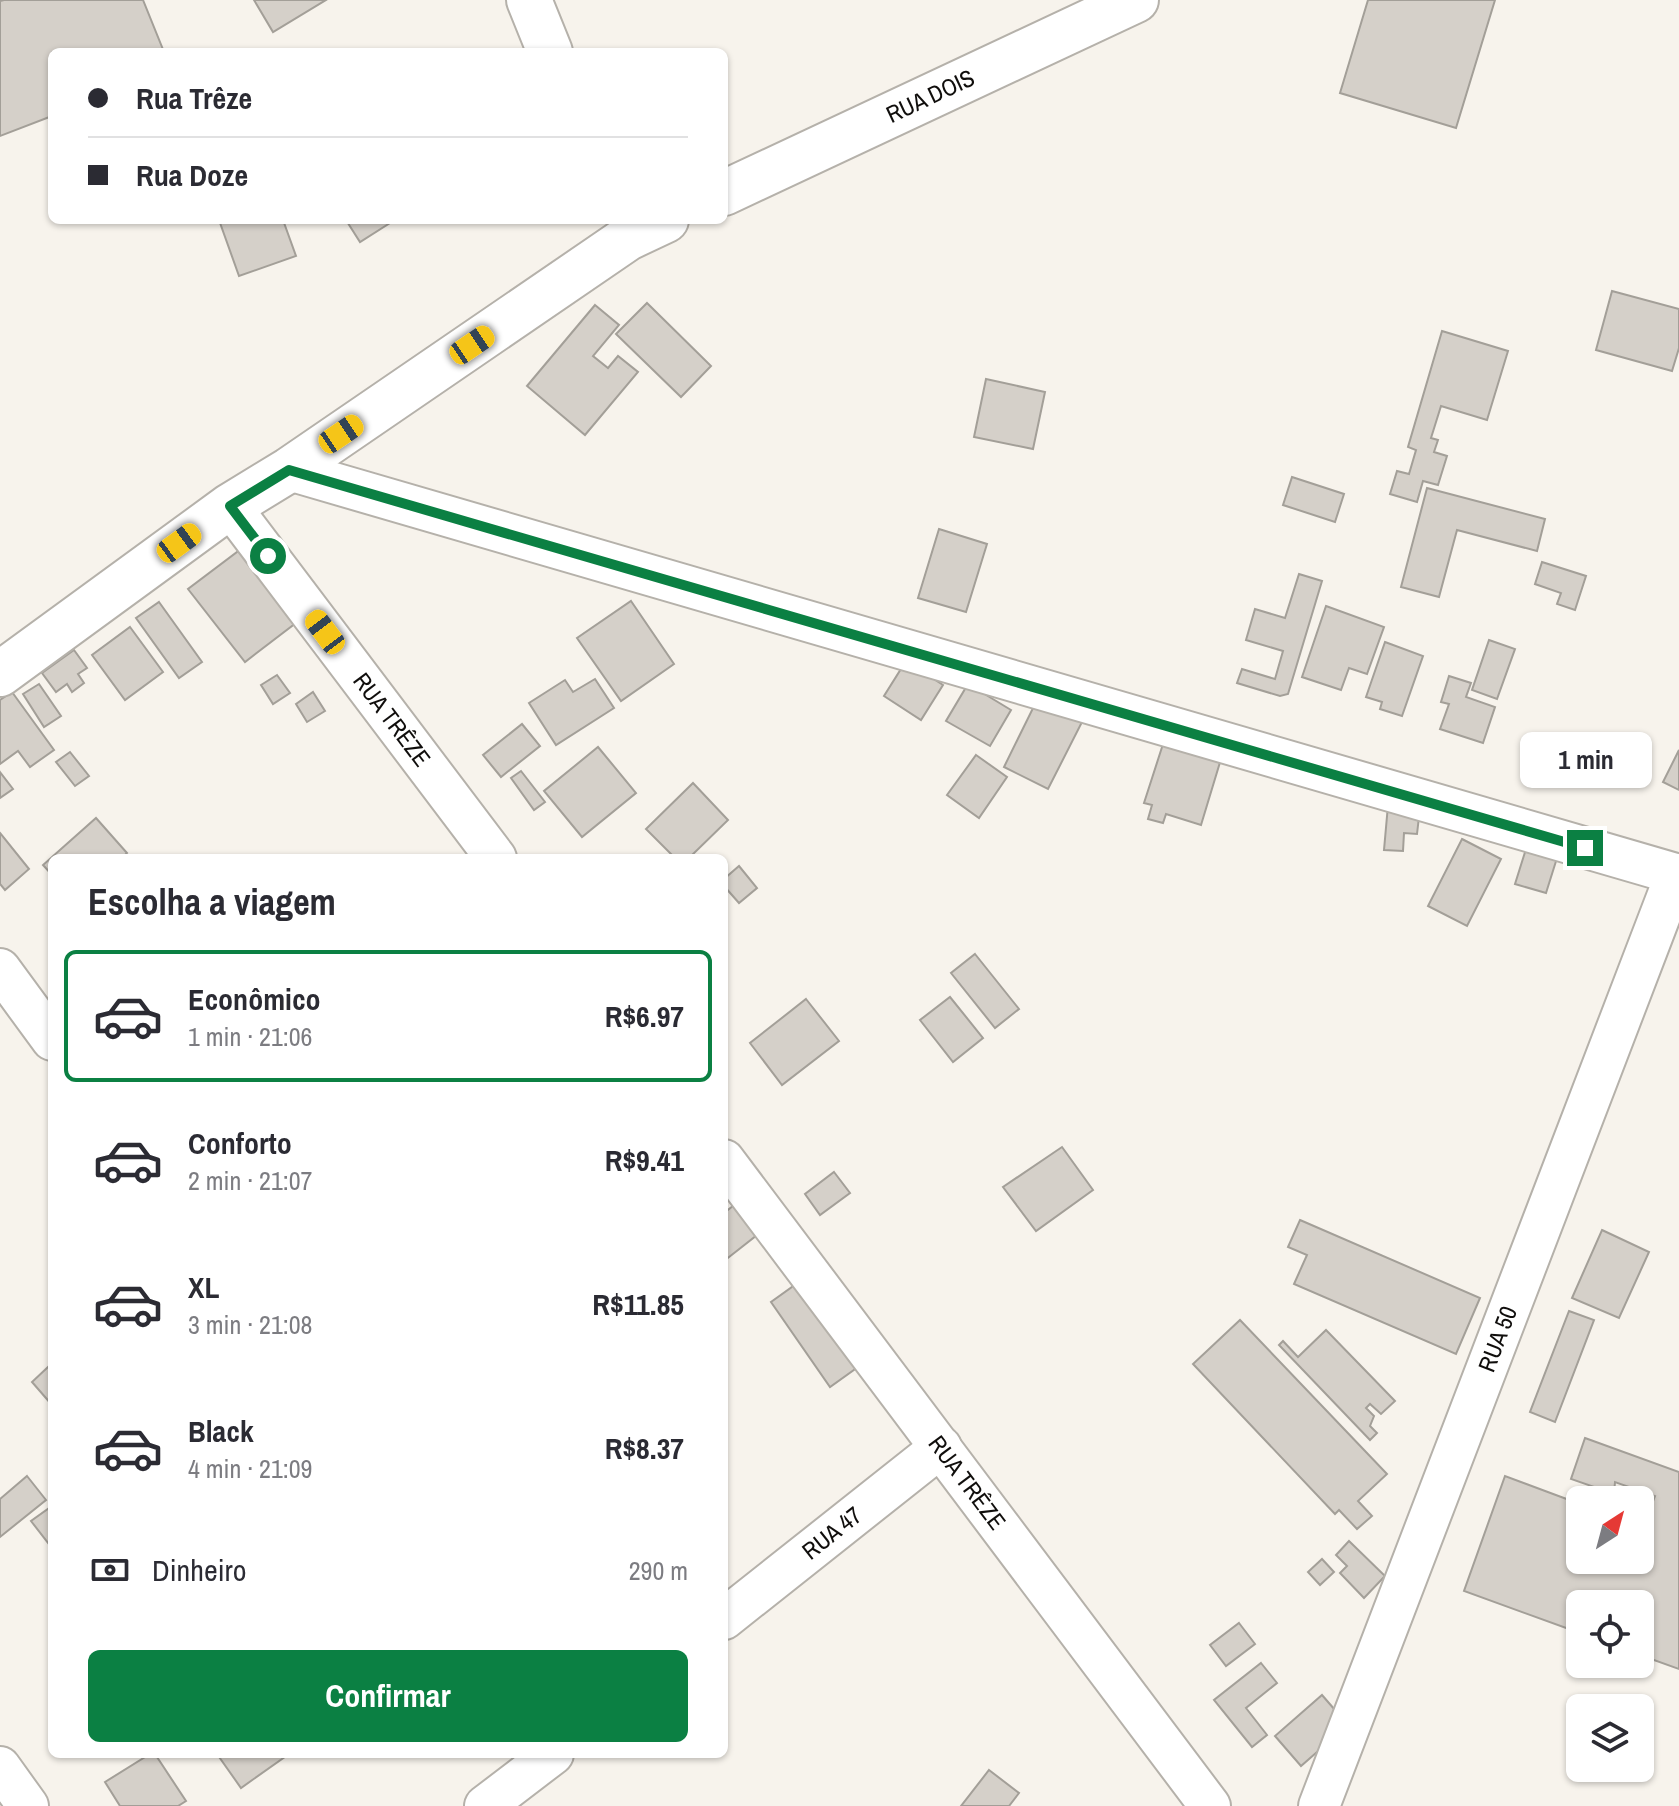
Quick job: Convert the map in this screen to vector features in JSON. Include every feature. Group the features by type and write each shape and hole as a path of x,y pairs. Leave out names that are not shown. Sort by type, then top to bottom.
{"main road":[{"path":"529,0 548,48"},
{"name":"RUA DOIS","path":"728,191 1136,0"},
{"path":"0,674 230,506 289,470 638,226"}],"street":[{"path":"289,470 1677,874"},
{"name":"RUA TRÊZE","path":"230,506 493,854"},
{"name":"RUA 50","path":"1319,1806 1677,874"},
{"path":"0,969 48,1035"},
{"name":"RUA TRÊZE","path":"728,1165 1210,1806"},
{"name":"RUA 47","path":"728,1616 941,1447"},
{"path":"485,1806 548,1758"},
{"path":"0,1767 28,1806"}],"building":[{"path":"143,0 162,48 48,48 48,118 0,136 0,1"},
{"path":"254,0 326,0 273,32"},
{"path":"1368,0 1495,0 1456,128 1340,93"},
{"path":"220,224 284,224 296,256 239,276"},
{"path":"349,224 388,224 360,242"},
{"path":"1612,291 1679,309 1679,348 1672,371 1596,350"},
{"path":"647,303 711,366 681,397 616,334"},
{"path":"595,305 619,325 593,356 608,368 618,356 638,372 585,435 527,386"},
{"path":"1442,331 1508,351 1487,420 1441,406 1431,438 1438,440 1434,452 1447,456 1438,485 1423,481 1417,502 1390,494 1397,471 1409,474 1416,450 1408,447"},
{"path":"986,379 1045,392 1033,449 974,437"},
{"path":"1292,477 1344,494 1335,522 1283,505"},
{"path":"1427,488 1545,519 1537,551 1457,530 1439,597 1401,587"},
{"path":"939,529 987,544 966,612 918,598"},
{"path":"249,543 305,616 245,662 188,589"},
{"path":"1542,562 1586,576 1575,610 1557,604 1561,593 1535,584"},
{"path":"1299,574 1322,581 1288,694 1280,696 1237,683 1242,669 1275,679 1283,651 1246,640 1255,609 1285,618"},
{"path":"631,601 674,664 621,701 577,638"},
{"path":"159,602 202,662 179,678 136,618"},
{"path":"1326,606 1384,627 1367,674 1349,668 1341,690 1302,677"},
{"path":"130,627 163,672 125,700 92,655"},
{"path":"1489,640 1515,649 1497,699 1472,690"},
{"path":"1385,642 1423,656 1402,716 1380,709 1382,702 1366,697"},
{"path":"74,650 87,668 78,674 84,683 72,692 67,684 56,692 42,673"},
{"path":"906,661 943,685 921,720 884,696"},
{"path":"277,675 290,693 273,704 261,685"},
{"path":"1449,676 1471,683 1466,697 1495,707 1483,743 1440,729 1449,704 1441,702"},
{"path":"595,679 614,708 556,745 529,703 565,680 573,692"},
{"path":"39,684 61,716 44,727 23,694"},
{"path":"968,684 1011,710 990,746 946,721"},
{"path":"12,692 54,750 30,767 18,751 0,764 0,700"},
{"path":"313,692 325,711 307,722 296,704"},
{"path":"1037,700 1082,722 1048,789 1004,767"},
{"path":"522,724 540,746 501,777 483,755"},
{"path":"1164,741 1221,759 1201,825 1166,814 1163,823 1148,819 1152,805 1144,803"},
{"path":"598,747 636,793 582,837 544,791"},
{"path":"1679,750 1679,790 1663,782"},
{"path":"70,752 89,776 75,786 56,762"},
{"path":"976,755 1007,777 979,818 947,795"},
{"path":"521,771 545,802 534,810 511,778"},
{"path":"0,772 13,789 0,798"},
{"path":"693,783 728,820 693,854 671,854 646,829"},
{"path":"1388,805 1420,808 1417,834 1404,833 1403,851 1384,850"},
{"path":"96,818 127,853 126,854 55,854"},
{"path":"0,833 29,869 5,890 0,884"},
{"path":"1462,839 1501,859 1467,926 1428,906"},
{"path":"1526,849 1557,858 1546,893 1515,884"},
{"path":"739,866 757,888 739,903 728,891 728,876"},
{"path":"975,954 1019,1009 995,1028 951,973"},
{"path":"950,997 983,1038 953,1062 920,1020"},
{"path":"806,999 839,1041 782,1085 750,1043"},
{"path":"1062,1147 1093,1190 1036,1231 1003,1187"},
{"path":"834,1172 850,1193 820,1215 805,1194"},
{"path":"733,1206 757,1235 728,1258 728,1210"},
{"path":"1300,1220 1480,1298 1456,1354 1294,1284 1307,1255 1288,1247"},
{"path":"1602,1230 1649,1252 1619,1318 1572,1298"},
{"path":"799,1282 858,1367 830,1387 771,1302"},
{"path":"1569,1311 1594,1320 1555,1422 1530,1412"},
{"path":"1240,1320 1387,1474 1358,1501 1372,1516 1357,1529 1339,1510 1335,1514 1193,1364"},
{"path":"1326,1330 1395,1401 1381,1414 1370,1404 1366,1408 1374,1416 1370,1426 1377,1433 1370,1440 1279,1345 1283,1341 1298,1357"},
{"path":"48,1367 48,1400 32,1382"},
{"path":"1585,1438 1679,1472 1679,1669 1654,1660 1654,1590 1566,1590 1566,1628 1464,1591 1505,1476 1566,1499 1566,1574 1654,1574 1654,1486 1626,1486 1615,1482 1615,1486 1591,1486 1571,1479"},
{"path":"27,1476 46,1500 0,1537 0,1499"},
{"path":"48,1509 48,1543 31,1521"},
{"path":"1349,1541 1385,1576 1364,1598 1340,1573 1347,1566 1336,1555"},
{"path":"1322,1559 1334,1572 1320,1585 1308,1572"},
{"path":"1239,1623 1255,1644 1226,1666 1210,1645"},
{"path":"1261,1663 1277,1683 1246,1708 1267,1735 1252,1747 1214,1700"},
{"path":"1322,1695 1348,1725 1301,1766 1275,1736"},
{"path":"144,1758 158,1758 186,1801 178,1806 120,1806 105,1782"},
{"path":"220,1758 283,1758 241,1788"},
{"path":"989,1770 1019,1793 1009,1806 961,1806"}],"route":[{"path":"268,556 230,506 289,470 1585,848"}]}
